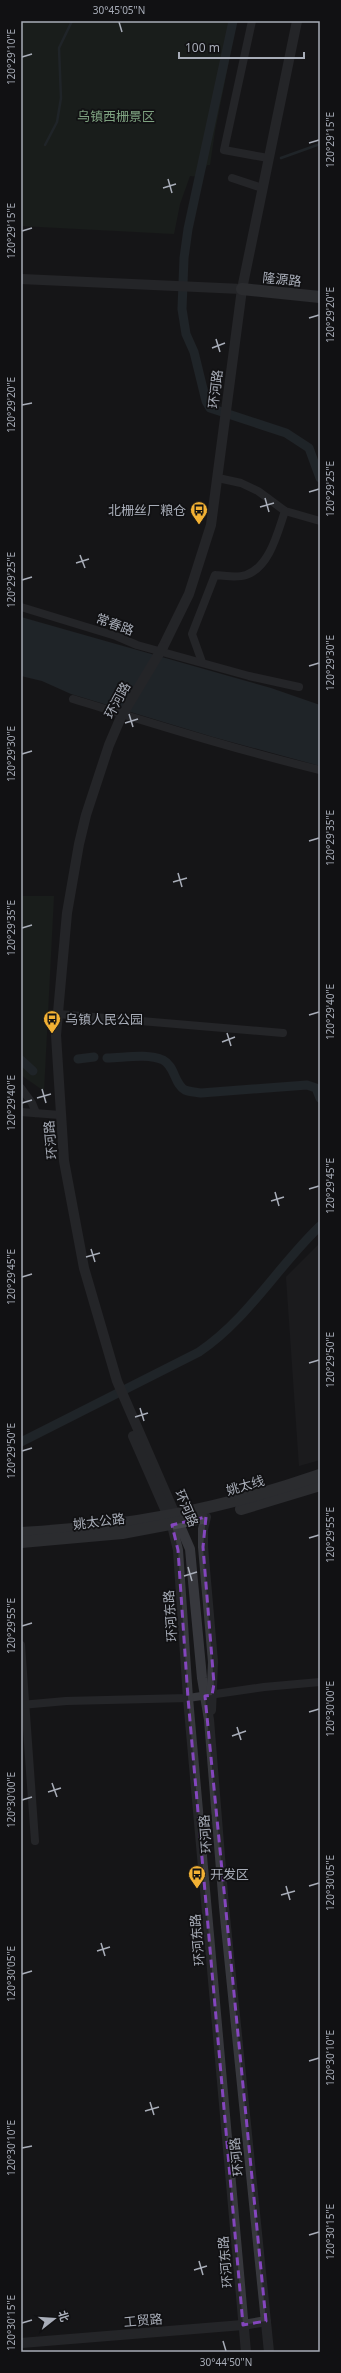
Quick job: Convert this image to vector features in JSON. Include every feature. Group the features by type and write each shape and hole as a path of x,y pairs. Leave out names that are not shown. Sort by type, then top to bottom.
{"main road":[{"name":"隆源路","path":"242,289 320,297"},
{"name":"姚太线","path":"174,1520 320,1475"},
{"name":"姚太线","path":"174,1520 206,1517 274,1500 320,1485"},
{"name":"姚太公路","path":"21,1533 174,1520"},
{"name":"姚太公路","path":"21,1542 89,1537 174,1520"}],"street":[{"path":"252,21 224,150 268,158"},
{"name":"环河路","path":"269,2352 224,1907 209,1720 202,1678 190,1549 174,1520 133,1436 124,1399 117,1381 86,1275 76,1231 64,1162 56,1034 66,923 79,844 98,774 122,717 163,647 189,594 198,571 211,525 218,478 228,382 242,289 296,21"},
{"path":"232,178 262,188"},
{"path":"21,279 242,289"},
{"path":"218,478 241,483 258,491 285,511 320,521"},
{"path":"202,662 192,634 215,575 246,575 258,566 271,548 285,511"},
{"name":"常春路","path":"21,607 109,634 137,645 299,687"},
{"path":"73,699 146,719 244,752 320,770"},
{"path":"58,1014 283,1033"},
{"path":"21,1088 32,1103 36,1113"},
{"path":"21,1112 60,1115"},
{"path":"206,1517 203,1530 203,1547 214,1684 209,1720"},
{"name":"环河东路","path":"174,1520 182,1590 188,1698 246,2352"},
{"path":"21,1645 23,1705 35,1841"},
{"path":"23,1705 66,1701 188,1698 264,1687 320,1682"},
{"name":"工贸路","path":"21,2343 243,2325 266,2321"}],"highlighted area":[{"path":"206,1517 203,1547 214,1684 212,1695 205,1696 266,2321 243,2325 188,1698 178,1550 172,1525"}],"shaded area":[{"path":"21,617 271,688 320,705 320,766 213,737 71,694 42,681 21,676"},
{"path":"320,1243 320,1460 299,1466 286,1277"}],"green space":[{"name":"乌镇西栅景区","path":"21,21 237,21 215,131 210,165 207,165 202,177 190,176 180,204 174,234 21,226"},
{"path":"21,896 54,896 44,1091 21,1075"}],"waterway":[{"path":"45,145 57,122 61,98 59,48 72,21"},
{"path":"233,21 188,229 184,258 182,309 186,334 194,352 206,401 210,408 286,433 309,448 320,478"},
{"path":"281,158 320,144"},
{"path":"107,1058 142,1056 163,1060 170,1066 181,1087 191,1092 201,1093 307,1085 316,1088 320,1098"},
{"path":"78,1059 94,1057"},
{"path":"21,1060 33,1071"},
{"path":"21,1442 199,1352 217,1339 248,1308 290,1258 320,1226"}],"place":[{"name":"北栅丝厂粮仓","path":"199,525"},
{"name":"乌镇人民公园","path":"52,1034"},
{"name":"开发区","path":"197,1889"}]}
